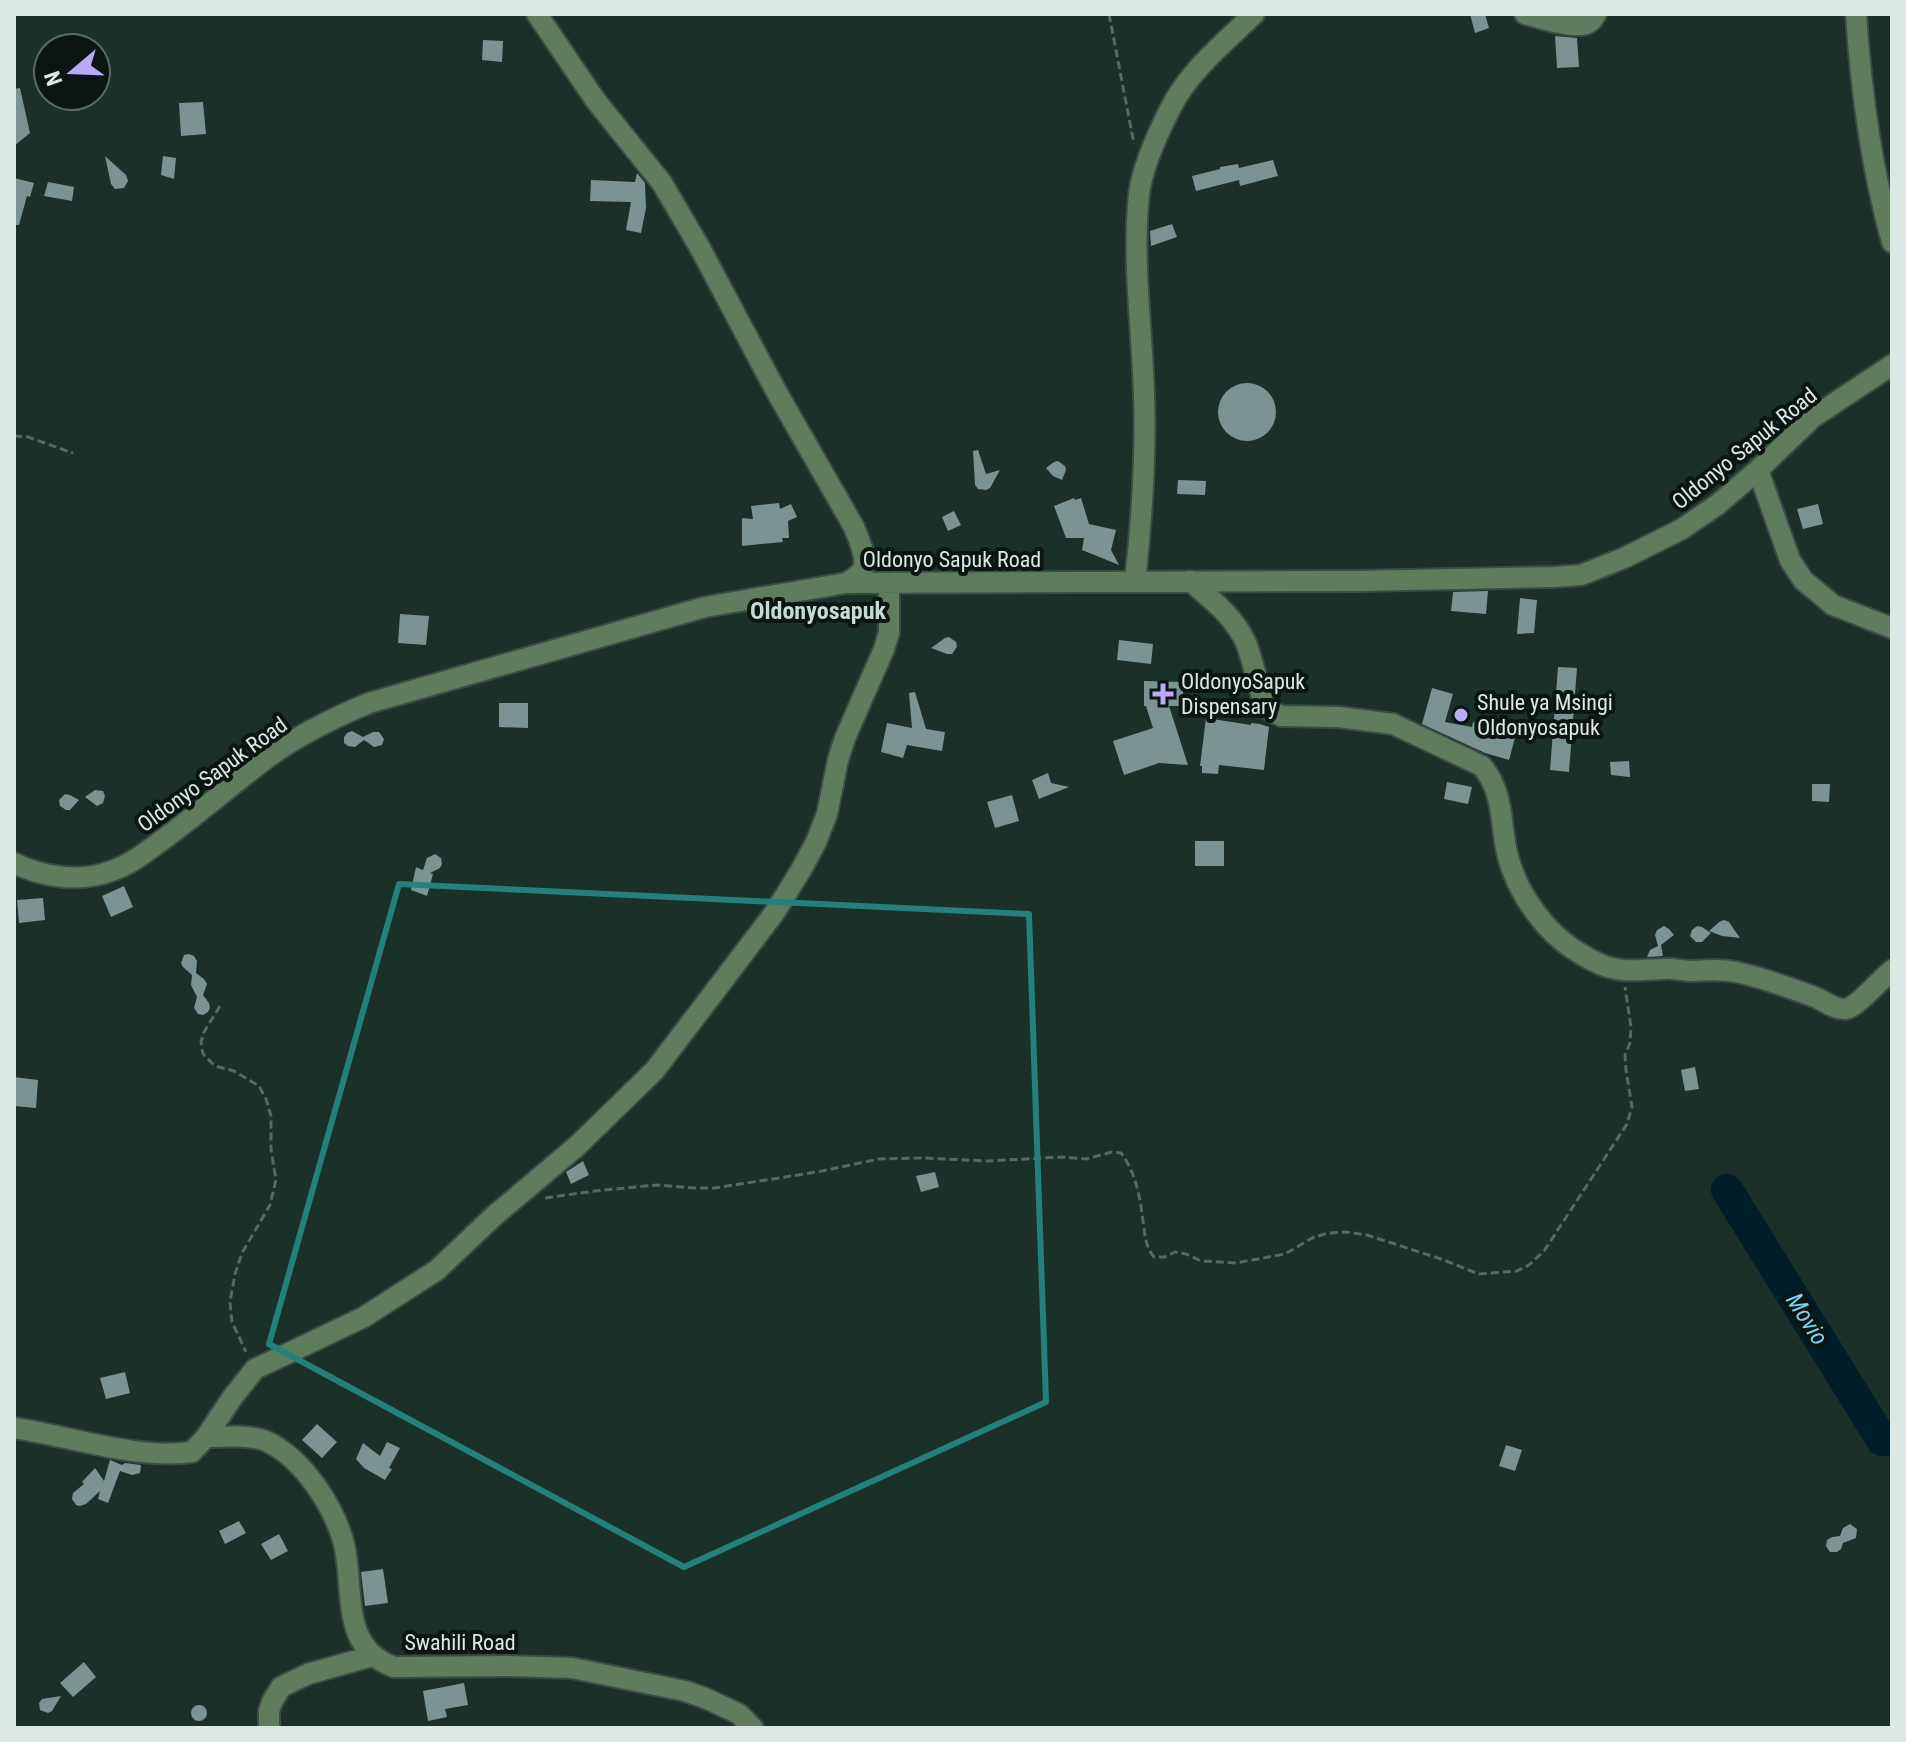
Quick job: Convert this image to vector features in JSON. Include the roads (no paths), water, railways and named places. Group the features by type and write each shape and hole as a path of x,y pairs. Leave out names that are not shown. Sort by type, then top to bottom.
{"street":[{"path":"537,14 596,101 662,183 854,527 863,552 863,569 846,583"},
{"path":"1135,581 1145,449 1136,268 1140,191 1154,145 1171,106 1195,73 1254,14"},
{"path":"1525,14 1570,25 1585,25 1596,14"},
{"path":"1856,14 1871,153 1892,242"},
{"name":"Oldonyo Sapuk Road","path":"14,863 49,876 81,877 114,871 179,829 270,756 331,720 369,703 705,607 846,583 1441,580 1581,575 1682,529 1717,505 1758,470 1812,418 1892,365"},
{"path":"1758,470 1790,560 1803,580 1833,605 1892,628"},
{"path":"1190,581 1235,624 1246,642 1265,705 1271,711 1281,716 1338,717 1393,724 1482,766 1496,789 1507,853 1523,893 1535,913 1568,947 1605,966 1623,970 1716,969 1735,972 1844,1009 1851,1007 1892,970"},
{"path":"14,1428 140,1452 175,1455 192,1452 255,1369 328,1335 392,1300 437,1270 577,1146 655,1070 775,912 801,870 827,814 845,738 889,633 889,583"},
{"name":"Swahili Road","path":"206,1437 266,1441 308,1475 322,1495 343,1541 354,1626 363,1646 372,1656 394,1667 572,1668 685,1691 739,1714 753,1728"},
{"path":"269,1728 269,1711 281,1687 308,1674 372,1656"}],"waterway":[{"name":"Movio","path":"1727,1190 1882,1440 1892,1440"}],"place":[{"name":"OldonyoSapuk Dispensary","path":"1163,694"},
{"name":"Shule ya Msingi Oldonyosapuk","path":"1461,715"}],"district":[{"name":"Oldonyosapuk","path":"818,611"}]}
